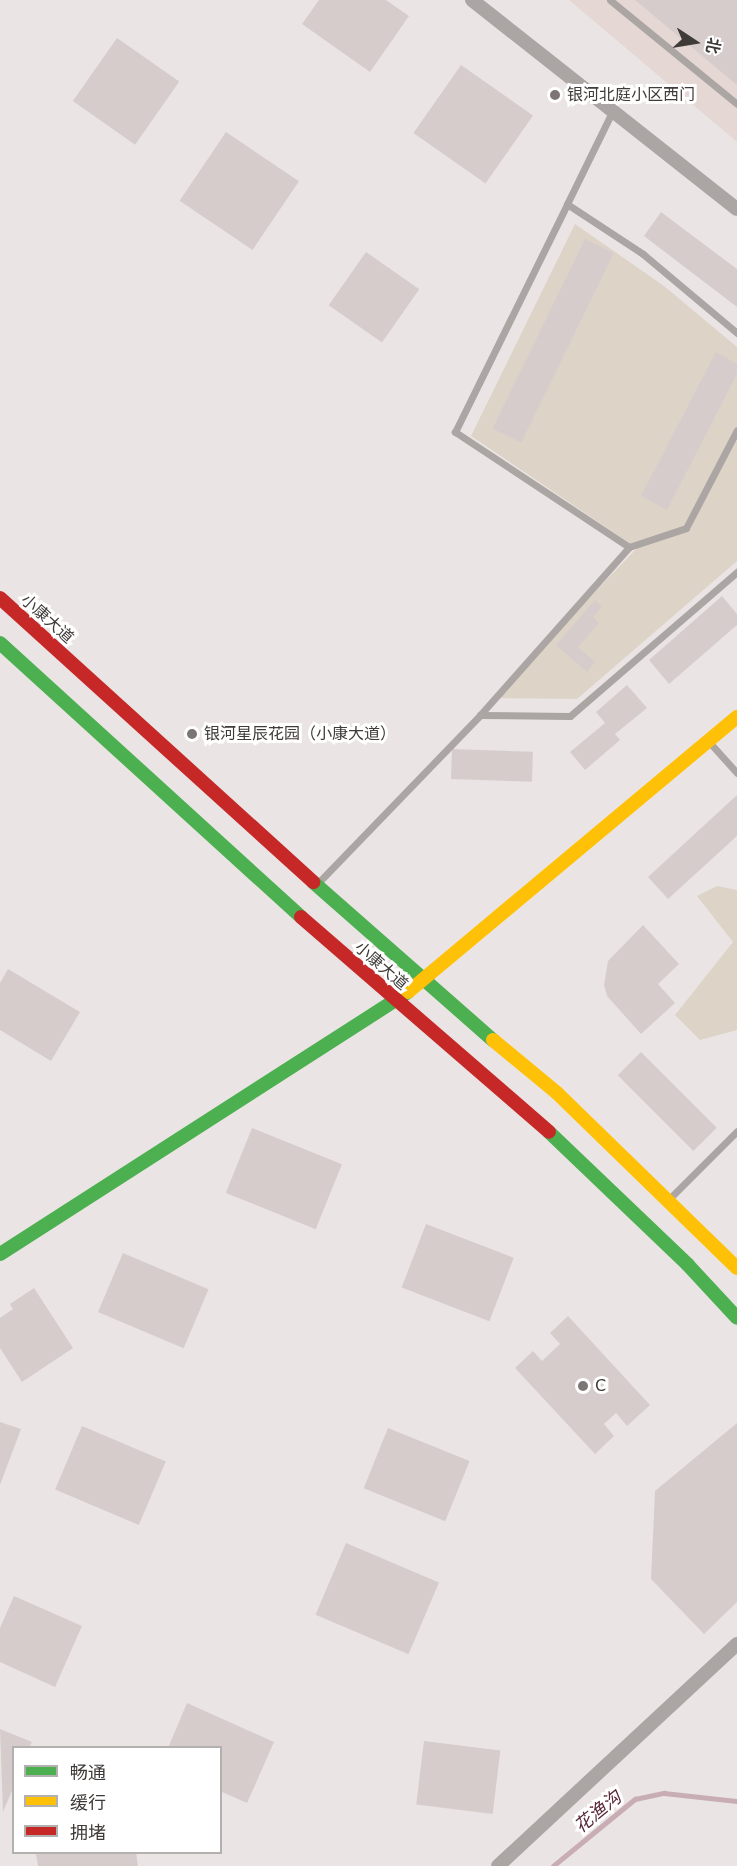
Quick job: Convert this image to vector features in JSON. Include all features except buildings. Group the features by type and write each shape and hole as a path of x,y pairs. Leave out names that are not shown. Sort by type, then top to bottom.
{"main road":[{"name":"小康大道","path":"0,598 423,982 557,1093 669,1199 737,1268"},
{"name":"小康大道","path":"0,643 394,999 534,1117 688,1265 737,1318"},
{"path":"0,1254 423,982 710,743 737,717"}],"street":[{"path":"472,0 737,209"},
{"path":"498,1866 737,1644"}],"lane":[{"path":"610,0 737,104"},
{"path":"612,111 456,432 629,547"},
{"path":"567,204 643,254 737,333"},
{"path":"315,885 480,715 629,547 686,528 737,430"},
{"path":"480,715 570,716 737,572"},
{"path":"710,743 737,773"},
{"path":"669,1199 737,1131"}],"shaded area":[{"path":"569,0 737,0 737,142"},
{"path":"575,224 664,286 737,347 737,561 577,699 494,698 637,548 471,436"},
{"path":"717,886 737,890 737,1030 700,1040 675,1015 733,942 697,896"}],"waterway":[{"name":"花渔沟","path":"553,1866 635,1799 664,1793 737,1801"}],"traffic: fast":[{"path":"0,643 301,917"},
{"path":"313,882 493,1040"},
{"path":"0,1254 408,992"},
{"path":"549,1132 688,1265 737,1318"}],"traffic: slow":[{"path":"408,992 737,717"},
{"path":"493,1040 557,1093 737,1268"}],"traffic: jam":[{"path":"0,598 313,882"},
{"path":"301,917 549,1132"}],"place":[{"name":"银河北庭小区西门","path":"555,95"},
{"name":"银河星辰花园（小康大道）","path":"192,734"},
{"name":"C","path":"583,1386"}]}
